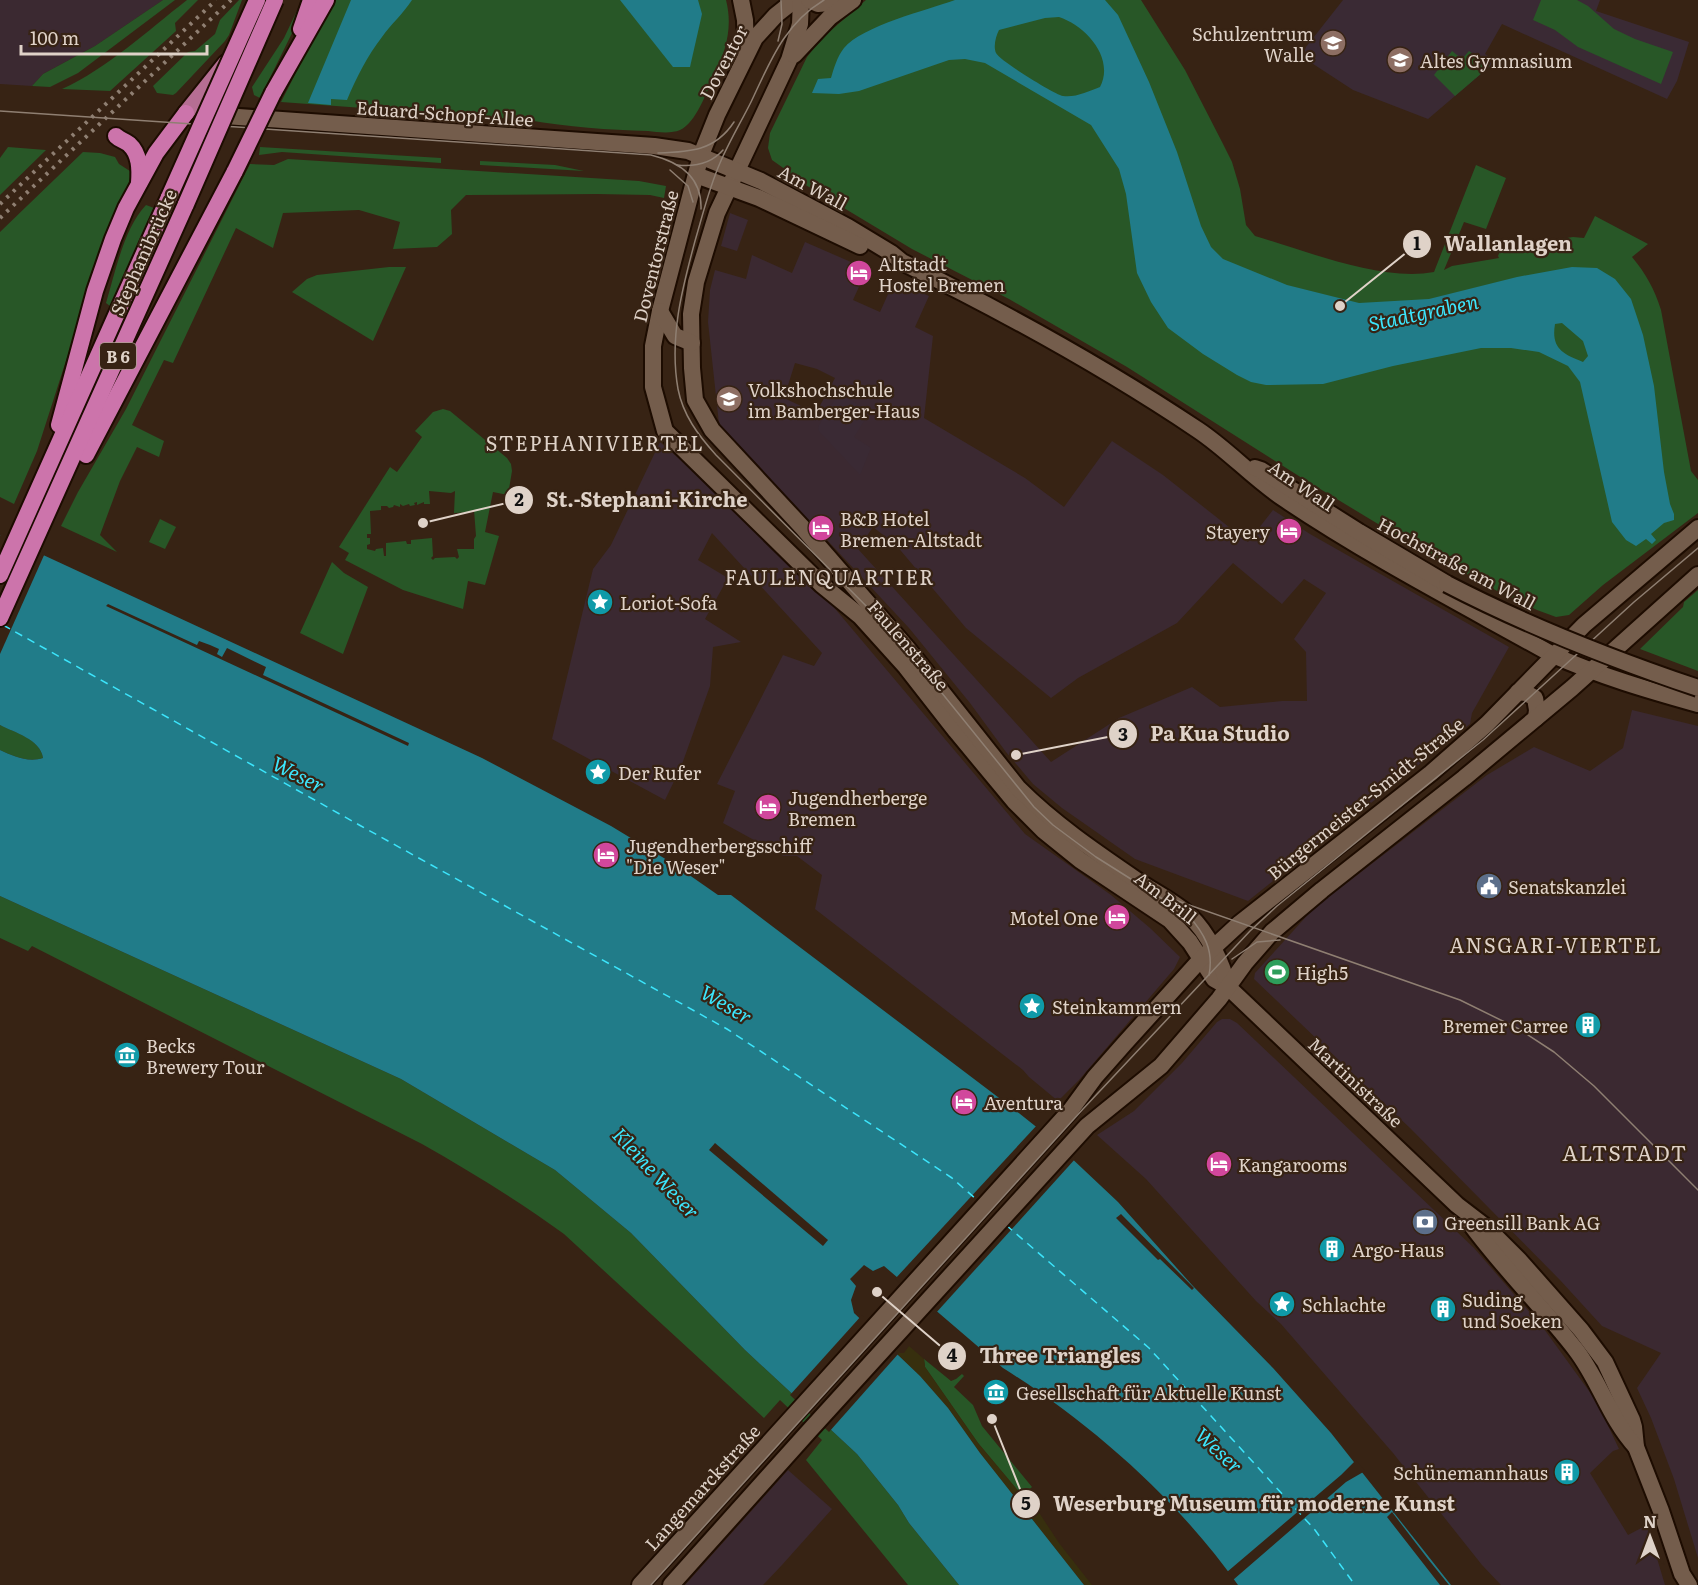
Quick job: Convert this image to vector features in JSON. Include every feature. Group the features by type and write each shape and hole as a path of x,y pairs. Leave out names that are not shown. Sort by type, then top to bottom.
{"highway":[{"name":"Stephanibrücke","path":"0,575 257,0"},
{"name":"Stephanibrücke","path":"0,618 275,0"},
{"path":"273,93 311,0"},
{"path":"50,507 68,491 235,171 273,93 326,0"},
{"path":"50,464 66,395 95,291 113,239 126,208 156,153 186,113"},
{"path":"116,136 130,145 136,154 140,167 139,183"}],"main road":[{"path":"186,113 235,50 268,0"},
{"path":"741,0 745,20 746,52"},
{"name":"Doventor","path":"700,155 746,52 767,24 795,0"},
{"path":"660,311 675,336 692,343 692,314 696,282 717,213 789,60 800,24 801,0"},
{"path":"809,0 818,4 852,1"},
{"path":"789,60 814,32 852,1"},
{"name":"Eduard-Schopf-Allee","path":"186,113 682,148 700,155"},
{"name":"Doventorstraße","path":"651,368 660,311 700,155"},
{"name":"Am Wall","path":"700,155 733,178 835,220 902,262 1000,311 1117,379 1220,446 1242,467 1282,497 1371,554 1553,655 1625,684 1698,704"},
{"name":"Am Wall","path":"696,175 733,178"},
{"name":"Faulenstraße","path":"692,343 695,400 712,430 801,526 907,648 1018,788 1033,811"},
{"name":"Faulenstraße","path":"651,368 652,387 665,431 822,585 860,616 906,667 956,731 1033,811"},
{"name":"Hochstraße am Wall","path":"1242,467 1262,470 1359,532 1447,584 1490,606 1560,638 1698,688"},
{"name":"Bürgermeister-Smidt-Straße","path":"909,1288 1070,1111 1102,1068 1207,954 1245,918 1431,773 1487,724 1553,655 1630,584 1698,528"},
{"path":"671,1585 1087,1126 1161,1066 1228,987 1245,963 1276,929 1455,786 1698,576"},
{"path":"1518,692 1535,698 1538,710 1536,718"},
{"name":"Am Brill","path":"1033,811 1061,846 1170,920 1190,942 1207,954 1214,979 1228,987"},
{"name":"Martinistraße","path":"1228,987 1457,1205 1485,1244 1576,1350 1596,1381 1622,1432 1636,1447 1661,1511 1684,1581"},
{"name":"Langemarckstraße","path":"640,1585 909,1288"}],"shaded area":[{"path":"0,0 163,0 95,46 43,74 32,86 0,84"},
{"name":"Altes Gymnasium","path":"1343,0 1600,0 1596,11 1689,42 1677,81 1667,99 1502,24 1485,54 1496,61 1428,119 1353,90 1304,58 1306,47"},
{"path":"730,213 748,220 737,251 721,246"},
{"path":"805,242 867,269 853,300 880,312 894,281 929,296 915,327 933,336 924,418 1025,478 1064,507 1112,441 1163,475 1248,542 1273,510 1310,534 1509,647 1472,713 1470,724 1248,901 1135,859 1062,808 1033,784 909,628 719,424 708,322 710,290 715,270 746,279 752,255 792,273","holes":["795,363 817,369 835,378 816,413 784,398","873,527 896,545 966,628 1051,698 1078,678 1177,623 1233,563 1282,604 1304,579 1326,593 1294,639 1306,652 1307,701 1220,707 1192,687 1119,718 1051,762 858,549"]},
{"path":"839,393 870,412 854,437 871,448 860,475 818,430"},
{"path":"660,442 746,517 826,598 1025,834 1111,895 1180,957 1174,969 1079,1080 1058,1101 1023,1070 815,909 822,875 797,856 783,856 723,823 735,791 717,784 783,655 814,666 822,653 712,533 698,560 728,578 705,619 741,642 713,647 710,686 681,767 665,800 552,739 593,569 611,545"},
{"path":"1632,710 1698,726 1698,1558 1674,1479 1637,1388 1661,1353 1602,1326 1560,1280 1410,1128 1254,979 1255,973 1313,909 1487,775 1534,747 1590,771 1623,748"},
{"path":"1222,1019 1230,1019 1237,1023 1474,1248 1544,1329 1597,1402 1619,1449 1613,1451 1590,1473 1628,1535 1647,1525 1665,1585 1501,1585 1482,1565 1393,1453 1281,1324 1256,1301 1146,1179 1097,1135 1134,1111"},
{"path":"788,1470 832,1509 782,1565 763,1585 685,1585"}],"green space":[{"path":"163,0 175,0 78,73 50,87 32,86 43,74 95,46"},
{"path":"187,0 198,0 175,23 176,31 110,91 62,89 111,60"},
{"path":"239,0 242,0 225,41 176,93 173,95 157,93 153,86 188,52 195,51 215,34 220,20"},
{"path":"302,0 306,0 297,23 260,98 254,95 252,87 284,38"},
{"path":"333,0 726,0 729,20 722,57 700,106 686,126 672,132 603,129 528,120 281,102"},
{"path":"866,0 1141,0 1185,70 1232,162 1240,189 1246,225 1255,236 1321,257 1391,273 1434,272 1476,165 1506,178 1486,229 1464,222 1444,270 1452,266 1499,258 1505,239 1522,245 1573,237 1584,238 1595,216 1648,244 1632,257 1649,282 1661,310 1691,471 1698,480 1698,513 1603,585 1569,615 1556,617 1537,610 1499,592 1388,530 1127,367 1009,299 912,249 794,178 772,160 768,148 770,133 807,57 821,39"},
{"path":"1541,0 1577,0 1588,6 1614,29 1673,52 1661,84 1578,47 1555,30 1533,20"},
{"path":"1452,51 1462,59 1469,51 1490,66 1455,96 1434,75"},
{"path":"8,147 46,150 0,195 0,158"},
{"path":"260,147 441,158 441,163 282,152 259,155"},
{"path":"83,152 115,157 119,164 133,173 72,342 37,451 14,504 0,497 0,232"},
{"path":"288,159 639,181 666,186 664,198 650,195 597,194 466,195 451,210 452,234 437,247 393,249 400,222 359,210 283,213 273,248 236,228 173,363 164,360 132,425 164,441 159,457 137,447 120,481 100,535 117,552 61,526 126,409 250,164 274,165"},
{"path":"480,161 555,165 584,171 480,165"},
{"path":"146,205 154,208 110,306 106,303 121,251 132,226"},
{"path":"406,267 373,341 292,292 307,279 317,275"},
{"path":"443,409 450,411 507,458 511,464 508,495 493,492 485,532 499,536 485,585 468,581 463,609 403,590 345,560 349,553 339,547 390,467 397,472 422,437 415,431 433,412","holes":["429,491 451,493 455,491 454,513 474,510 476,536 474,549 457,549 459,557 457,559 455,557 433,560 431,558 433,556 432,538 411,540 411,544 407,544 406,541 386,543 386,556 384,556 383,548 375,551 367,549 367,545 370,544 367,534 371,534 370,511 381,510 381,506 389,508 394,505 400,507 400,504 410,506 417,502 417,505 424,502 424,504 430,504"]},
{"path":"160,519 176,527 165,549 149,542"},
{"path":"332,562 344,573 368,587 343,654 300,633"},
{"path":"1698,590 1698,671 1640,649 1683,607 1684,602"},
{"path":"0,725 32,741 41,751 43,758 26,759 0,750"},
{"path":"0,896 401,1079 555,1170 631,1233 745,1350 857,1454 959,1585 908,1585 806,1460 822,1440 780,1400 764,1418 564,1234 494,1187 422,1144 32,946 28,951 0,938"},
{"path":"924,1359 951,1381 962,1374 964,1376 954,1387 973,1405 982,1426 1032,1487 1025,1493 1038,1511 1025,1499 978,1443 925,1367"}],"sand":[{"path":"860,1318 900,1353 904,1353 909,1346 924,1359 925,1367 978,1443 1025,1499 1038,1511 1059,1543 1092,1585 1084,1585 980,1453 948,1408 920,1376"}],"water":[{"path":"351,0 412,0 372,51 347,100 331,99 331,105 308,103"},
{"path":"620,0 698,0 702,14 690,67 673,67"},
{"name":"Stadtgraben","path":"955,0 1105,0 1118,15 1149,82 1177,152 1201,226 1211,247 1223,259 1287,285 1359,303 1429,299 1517,277 1572,267 1597,268 1615,279 1631,299 1643,335 1654,386 1664,472 1674,520 1664,523 1651,534 1656,540 1652,544 1646,539 1636,546 1626,540 1612,522 1580,382 1568,366 1539,352 1511,348 1481,348 1393,366 1323,384 1266,385 1251,382 1203,354 1168,328 1151,302 1137,273 1126,194 1119,169 1091,125 985,63 965,59 949,60 859,91 839,94 812,93 818,79 831,78 839,55 853,40 880,26","holes":["1059,17 1069,21 1088,35 1101,54 1104,76 1100,87 1077,95 1063,96 1028,77 996,53 995,44 999,30 1045,18","1562,323 1583,341 1588,356 1583,362 1564,353 1557,344 1555,324"]},
{"path":"0,535 482,758 611,826 672,863 718,895 731,895 1015,1110 1049,1137 1118,1202 1192,1285 1273,1368 1331,1433 1451,1585 1238,1585 1188,1523 1161,1494 1101,1439 1003,1368 884,1266 873,1271 864,1265 850,1279 856,1286 851,1300 854,1313 920,1376 948,1408 980,1453 1084,1585 959,1585 857,1454 745,1350 631,1233 555,1170 401,1079 0,896 0,750 26,759 43,758 41,751 32,741 0,725"}],"pier":[{"path":"1,533 45,553 0,654 0,536"},
{"path":"108,604 197,645 199,641 219,649 217,654 222,657 227,648 266,667 263,675 409,743 408,746 106,606"},
{"path":"1038,1124 1076,1158 935,1314 895,1279"},
{"path":"715,1143 828,1240 823,1246 709,1150"},
{"path":"1121,1214 1194,1288 1192,1290 1116,1218"},
{"path":"862,1315 899,1353 829,1432 790,1395"},
{"path":"1356,1460 1365,1471 1346,1482 1233,1580 1227,1572"},
{"path":"1392,1512 1449,1585 1440,1585 1387,1517"}],"ferry route":[{"path":"3,625 727,1029 952,1178 977,1200"},
{"path":"1006,1225 1149,1348 1315,1530 1355,1585"}],"tram line":[{"path":"778,41 782,24 781,0"},
{"path":"824,0 798,20 772,58 727,147 713,182 690,259 678,314 676,370 680,398 687,416 716,455 895,635 1034,807 1053,825 1096,857 1188,915 1199,928 1209,950 1209,975"},
{"path":"0,111 651,155 671,162 687,173 698,188 701,209"},
{"path":"658,153 701,148 719,139 734,122"},
{"path":"677,165 702,164 713,159 723,150"},
{"path":"670,170 688,186 693,202"},
{"path":"651,1585 1083,1109 1250,931 1277,906 1483,740 1634,602 1698,548"},
{"path":"1175,900 1460,1000 1519,1029 1554,1052 1594,1086 1698,1190"},
{"path":"1232,959 1257,942 1280,940"}],"railway":[{"path":"0,204 216,0"},
{"path":"0,218 231,0"}],"place":[{"name":"Schulzentrum Walle","path":"1333,43"},
{"name":"Altes Gymnasium","path":"1400,60"},
{"name":"Altstadt Hostel Bremen","path":"859,273"},
{"name":"Wallanlagen","path":"1340,306"},
{"name":"Volkshochschule im Bamberger-Haus","path":"729,399"},
{"name":"St.-Stephani-Kirche","path":"423,523"},
{"name":"B&B Hotel Bremen-Altstadt","path":"821,528"},
{"name":"Stayery","path":"1289,531"},
{"name":"Loriot-Sofa","path":"600,602"},
{"name":"Pa Kua Studio","path":"1016,755"},
{"name":"Der Rufer","path":"598,772"},
{"name":"Jugendherberge Bremen","path":"768,807"},
{"name":"Jugendherbergsschiff \"Die Weser\"","path":"606,855"},
{"name":"Senatskanzlei","path":"1489,886"},
{"name":"Motel One","path":"1117,917"},
{"name":"High5","path":"1277,972"},
{"name":"Steinkammern","path":"1032,1006"},
{"name":"Bremer Carree","path":"1588,1025"},
{"name":"Becks Brewery Tour","path":"127,1055"},
{"name":"Aventura","path":"964,1102"},
{"name":"Kangarooms","path":"1219,1164"},
{"name":"Greensill Bank AG","path":"1425,1222"},
{"name":"Argo-Haus","path":"1332,1249"},
{"name":"Three Triangles","path":"877,1292"},
{"name":"Schlachte","path":"1282,1304"},
{"name":"Suding und Soeken","path":"1443,1309"},
{"name":"Gesellschaft für Aktuelle Kunst","path":"996,1392"},
{"name":"Weserburg Museum für moderne Kunst","path":"992,1419"},
{"name":"Schünemannhaus","path":"1567,1472"}],"district":[{"name":"STEPHANIVIERTEL","path":"595,442"},
{"name":"FAULENQUARTIER","path":"830,576"},
{"name":"ANSGARI-VIERTEL","path":"1556,944"},
{"name":"ALTSTADT","path":"1625,1151"}],"water label":[{"name":"Weser","path":"299,773"},
{"name":"Weser","path":"727,1003"},
{"name":"Kleine Weser","path":"657,1172"},
{"name":"Weser","path":"1220,1449"}]}
